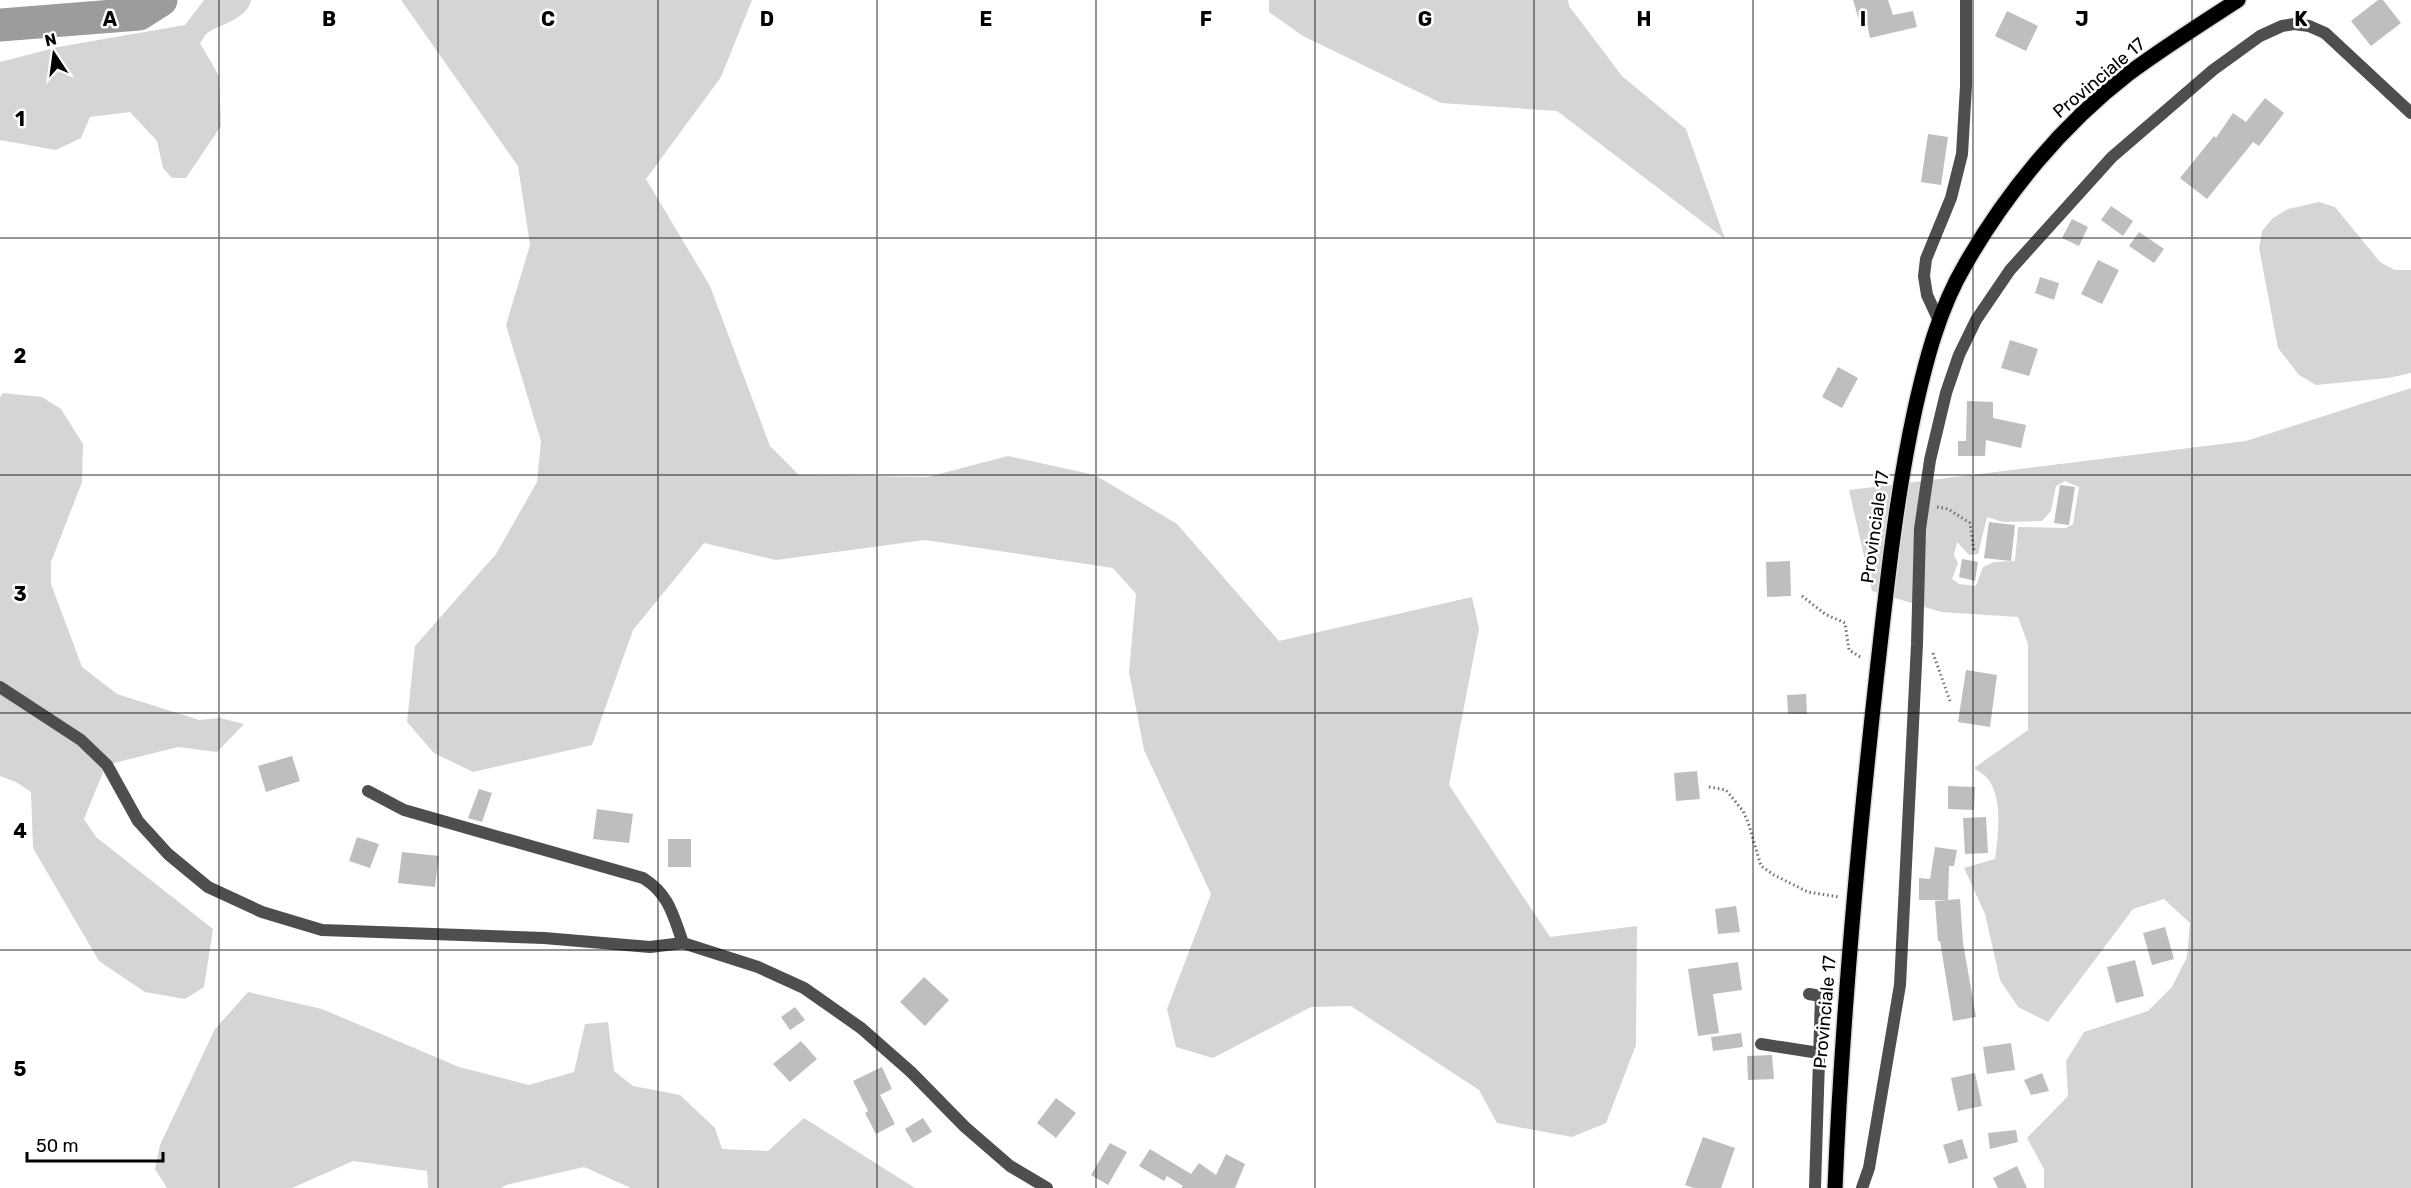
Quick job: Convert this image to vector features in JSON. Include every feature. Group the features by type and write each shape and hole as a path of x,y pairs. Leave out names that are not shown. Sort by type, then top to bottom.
{"main road":[{"name":"Provinciale 17","path":"1835,1188 1840,1064 1854,901 1878,665 1899,490 1923,374 1940,321 1963,268 1991,221 2067,129 2127,75 2238,0"}],"street":[{"path":"1940,321 1927,295 1924,276 1926,259 1951,198 1962,154 1966,86 1966,0"},
{"path":"1862,1188 1869,1168 1900,985 1916,668 1920,529 1923,506 1930,460 1946,393 1959,355 1976,320 2017,262 2112,157 2212,70 2260,36 2294,24 2309,26 2325,33 2411,113"},
{"path":"0,687 81,740 107,765 138,821 168,854 208,887 262,912 322,930 544,938 650,947 683,943 758,967 804,988 861,1028 911,1072 965,1127 1011,1166 1047,1188"},
{"path":"368,791 404,810 643,878 657,887 669,903 683,943"},
{"path":"1809,994 1821,996 1815,1188"},
{"path":"1761,1044 1819,1053"}],"path":[{"path":"1923,506 1948,508 1970,522 1974,551"},
{"path":"1802,596 1825,614 1845,623 1849,650 1878,665"},
{"path":"1930,647 1950,701"},
{"path":"1709,787 1726,790 1743,811 1761,866 1808,892 1854,901"}],"shaded area":[{"path":"204,0 251,0 245,12 205,35 200,43 219,76 221,126 186,178 172,178 163,168 157,141 130,112 90,117 81,138 56,150 0,140 0,62 58,47 185,25"},
{"path":"401,0 752,0 721,77 646,179 710,286 770,446 799,475 928,477 1008,456 1095,475 1177,524 1279,641 1472,597 1479,629 1449,785 1550,937 1637,926 1636,1045 1606,1123 1572,1137 1497,1123 1479,1090 1351,1006 1311,1007 1213,1058 1176,1047 1167,1009 1211,894 1144,750 1129,672 1136,594 1113,568 925,540 776,560 704,543 633,630 592,745 473,772 434,753 407,722 415,646 496,554 537,482 541,441 506,325 530,245 518,166"},
{"path":"1269,0 1568,0 1569,6 1622,76 1686,129 1725,239 1557,111 1441,103 1303,36 1269,12"},
{"path":"2319,202 2335,207 2380,262 2395,270 2411,270 2411,373 2388,378 2316,385 2299,375 2278,348 2259,248 2262,231 2273,218 2288,209"},
{"path":"2411,388 2411,1188 2044,1188 2044,1169 2027,1138 2068,1096 2066,1061 2084,1032 2148,1011 2172,987 2187,957 2190,923 2164,899 2133,909 2048,1022 2018,1007 2000,980 1985,914 1964,868 1995,859 1998,819 1996,798 1989,780 1974,768 2028,730 2028,644 2018,617 1941,612 1872,591 1849,490 2246,441","holes":["2065,481 2079,487 2073,524 2066,528 2018,527 2015,561 1994,562 1983,567 1976,586 1959,584 1952,579 1958,563 1954,555 1957,542 1969,555 1978,554 1987,517 2003,522 2042,521 2051,511 2056,486"]},
{"path":"3,393 42,397 61,409 83,444 82,482 51,562 51,584 82,667 117,694 199,720 220,718 244,724 217,752 178,747 106,765 84,819 96,837 213,929 204,987 185,999 145,992 99,961 33,848 31,792 16,782 0,776 0,397"},
{"path":"248,992 322,1009 459,1067 529,1085 574,1072 585,1024 608,1022 614,1071 633,1086 680,1095 715,1128 722,1149 768,1151 804,1118 915,1188 631,1188 584,1167 501,1188 428,1188 427,1171 353,1161 292,1188 167,1188 155,1169 160,1145 215,1029"}],"building":[{"path":"1853,0 1888,0 1893,15 1913,11 1917,27 1870,38 1866,18 1859,20"},
{"path":"2378,0 2383,0 2401,23 2371,46 2351,21"},
{"path":"2007,11 2038,26 2026,51 1995,36"},
{"path":"2265,98 2284,113 2259,146 2253,142 2207,199 2180,178 2214,136 2216,138 2233,113 2246,122"},
{"path":"1928,134 1948,137 1941,185 1921,182"},
{"path":"2111,206 2133,221 2123,236 2101,220"},
{"path":"2072,219 2088,227 2079,246 2062,238"},
{"path":"2139,232 2164,249 2154,263 2129,246"},
{"path":"2098,260 2119,270 2102,304 2081,294"},
{"path":"2040,277 2059,283 2054,300 2035,293"},
{"path":"2010,340 2038,349 2029,376 2001,368"},
{"path":"1838,367 1858,378 1842,408 1822,397"},
{"path":"1967,401 1993,402 1993,418 2026,425 2021,448 1986,440 1985,456 1958,456 1958,441 1966,441"},
{"path":"2060,485 2075,487 2069,525 2054,523"},
{"path":"1989,522 2015,525 2011,561 1984,558"},
{"path":"1962,559 1978,562 1975,581 1959,577"},
{"path":"1790,561 1791,596 1767,597 1766,562"},
{"path":"1966,670 1997,675 1990,727 1958,722"},
{"path":"1806,694 1807,714 1788,714 1787,695"},
{"path":"292,756 300,781 266,792 258,766"},
{"path":"1697,771 1700,799 1676,801 1674,773"},
{"path":"1948,786 1975,787 1974,810 1948,809"},
{"path":"479,789 492,793 482,822 468,818"},
{"path":"597,809 633,814 629,843 593,839"},
{"path":"1986,817 1988,853 1965,854 1963,818"},
{"path":"357,837 379,844 370,868 349,861"},
{"path":"668,839 691,839 691,867 668,867"},
{"path":"1935,847 1957,850 1954,866 1949,866 1948,900 1919,900 1919,878 1930,879"},
{"path":"402,852 439,856 435,887 398,883"},
{"path":"1960,899 1963,943 1976,1017 1953,1021 1940,941 1938,941 1935,901"},
{"path":"1736,906 1740,932 1718,934 1715,909"},
{"path":"2165,927 2174,959 2152,965 2143,933"},
{"path":"2135,960 2144,996 2116,1003 2107,967"},
{"path":"1738,962 1742,990 1713,994 1719,1033 1698,1036 1688,969"},
{"path":"924,977 949,1000 925,1026 900,1002"},
{"path":"795,1007 805,1020 790,1030 781,1017"},
{"path":"1741,1033 1743,1047 1713,1051 1711,1037"},
{"path":"801,1041 817,1059 790,1082 773,1064"},
{"path":"2011,1043 2015,1070 1987,1074 1983,1047"},
{"path":"1772,1055 1774,1079 1748,1080 1747,1056"},
{"path":"882,1067 892,1089 880,1095 895,1124 876,1134 865,1113 868,1111 853,1081"},
{"path":"1975,1073 1982,1106 1958,1111 1951,1078"},
{"path":"2042,1073 2049,1091 2031,1095 2024,1080"},
{"path":"1056,1098 1076,1113 1056,1138 1037,1123"},
{"path":"923,1118 932,1132 913,1143 905,1129"},
{"path":"2016,1130 2018,1142 1990,1149 1988,1133"},
{"path":"1703,1137 1735,1148 1721,1188 1694,1188 1685,1185"},
{"path":"1962,1139 1968,1158 1949,1164 1943,1145"},
{"path":"1110,1143 1127,1152 1108,1185 1091,1175"},
{"path":"1150,1149 1191,1174 1199,1163 1216,1175 1226,1154 1245,1164 1235,1188 1181,1188 1183,1186 1167,1176 1164,1181 1139,1166"},
{"path":"2017,1166 2027,1188 1998,1188 1993,1178"}],"waterway":[{"path":"0,25 139,14 161,0"}]}
